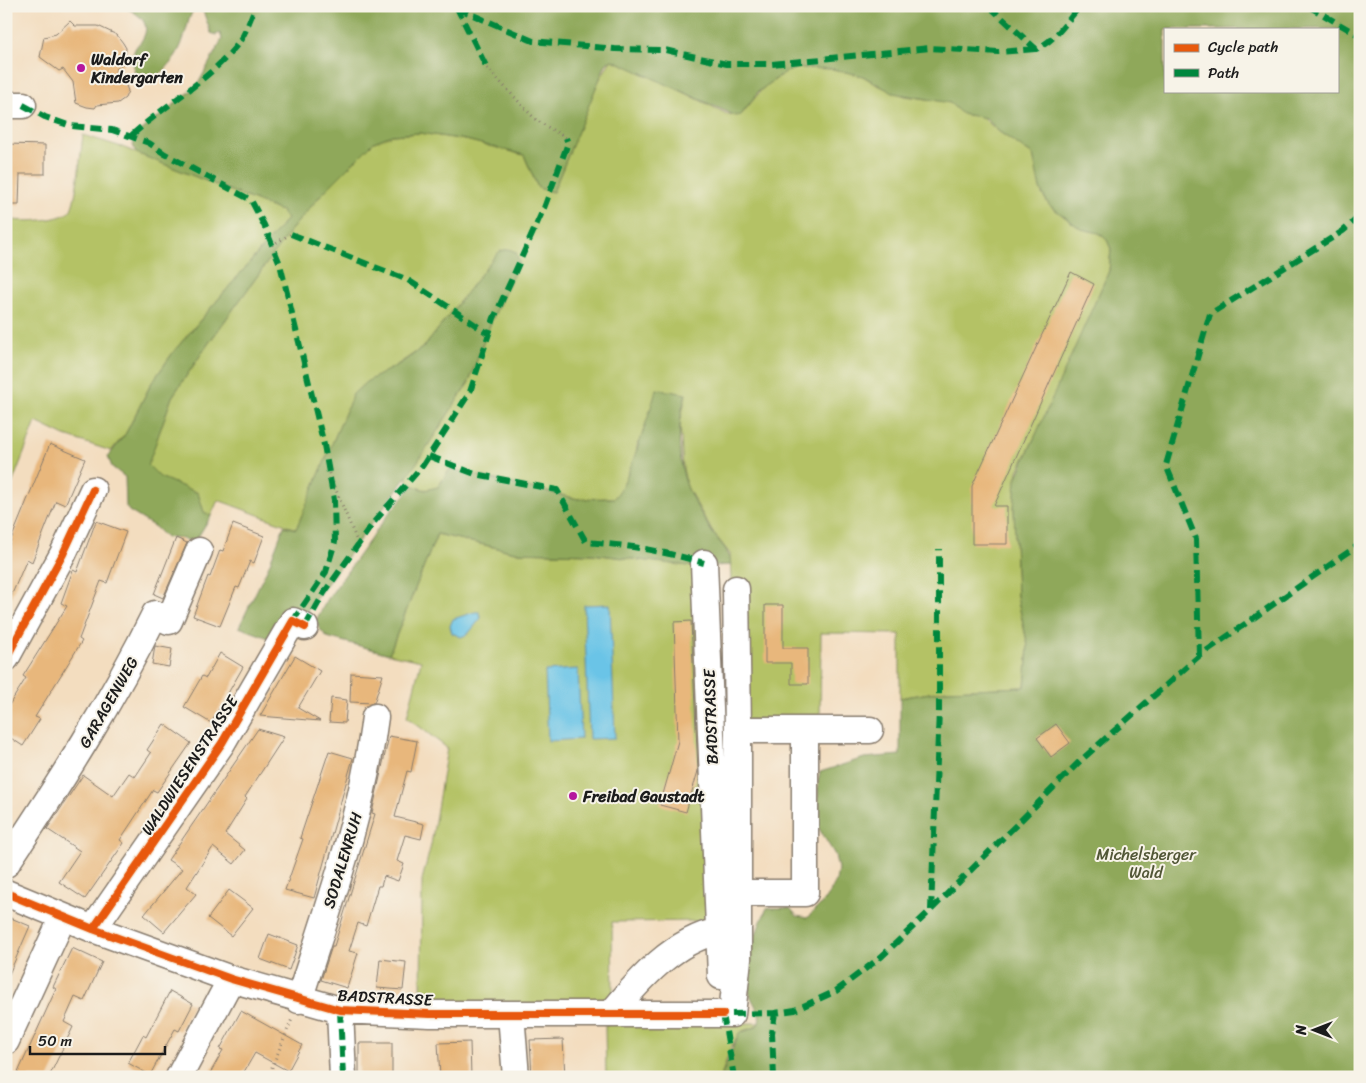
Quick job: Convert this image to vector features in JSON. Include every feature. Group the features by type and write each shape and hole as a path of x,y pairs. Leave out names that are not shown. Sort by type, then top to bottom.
{"street":[{"path":"6,658 63,554 93,490"},
{"name":"GARAGENWEG","path":"6,864 83,747 133,658 155,614 169,621 199,551"},
{"name":"BADSTRASSE","path":"6,893 63,918 231,979 340,1010 368,1013 724,1014 704,563"},
{"path":"724,1014 732,1014 738,959 736,589"},
{"name":"WALDWIESENSTRASSE","path":"93,929 222,742 293,621 304,627"},
{"name":"SODALENRUH","path":"300,1000 357,810 368,767 375,717"},
{"path":"738,730 870,730"},
{"path":"738,893 805,893 806,730"},
{"path":"6,1041 63,918"},
{"path":"612,1014 633,988 664,959 694,939 719,931"},
{"path":"179,1077 231,979"},
{"path":"340,1010 343,1077"},
{"path":"511,1014 516,1077"}],"path":[{"path":"486,68 536,120 566,138"},
{"path":"272,245 291,234"},
{"path":"330,473 359,546"},
{"path":"268,1077 300,1000"}],"green space":[{"name":"Michelsberger Wald","path":"122,6 1360,6 1360,1077 721,1077 739,1033 756,1027 759,1023 759,1014 749,991 747,970 751,948 767,908 790,908 797,916 807,918 827,898 836,881 838,869 835,855 818,827 818,781 820,772 864,758 900,755 900,698 947,690 1025,687 1028,646 1017,596 1014,508 1016,479 1109,271 1111,249 1107,240 1099,233 1081,229 1049,205 1040,189 1033,155 998,131 986,118 962,114 950,103 893,93 863,76 833,69 797,68 784,73 758,92 741,115 736,116 613,60 605,66 553,192 538,188 524,155 466,140 420,133 392,135 374,142 320,196 290,231 172,397 148,465 160,477 198,493 204,512 211,516 196,540 174,537 166,538 155,527 129,511 126,507 125,477 112,467 108,457 126,433 151,384 174,351 287,219 281,211 136,153 133,145 137,134 192,90 199,82 222,39 220,33 216,35 211,33 203,11 194,9 177,54 167,68 147,82 140,83 134,71 133,57 136,48 145,34 146,28 138,15"},
{"path":"611,60 642,71 727,114 741,115 763,88 788,71 803,67 833,69 863,76 877,85 905,96 950,103 965,115 981,116 998,131 1033,155 1042,194 1049,205 1077,226 1099,233 1107,239 1111,249 1109,271 1048,411 1018,471 1014,508 1017,596 1028,646 1025,687 947,690 900,698 900,634 821,633 820,721 736,720 730,554 712,531 687,487 683,469 680,423 686,394 638,442 636,453 622,489 614,498 578,499 450,469 438,487 434,489 422,489 407,481 407,474 469,382 491,322 519,262 500,251 425,346 354,394 296,529 218,500 211,516 207,515 201,507 198,493 163,479 151,471 147,465 172,397 208,344 290,231 320,196 374,142 392,135 420,133 466,140 524,155 538,188 553,192 597,84"},
{"path":"83,135 122,147 281,211 287,219 174,351 151,384 126,433 111,451 65,436 36,422 8,494 6,493 6,219 30,221 49,219 65,215 70,211 77,187"},
{"path":"509,249 516,252 519,262 491,322 469,382 416,464 306,612 291,607 274,640 239,627 269,565 284,526 296,529 353,394 366,382 401,363 425,346 494,257 500,251"},
{"path":"657,389 686,394 680,429 680,454 684,478 710,529 726,550 731,565 697,567 592,554 515,552 437,534 389,654 327,637 319,628 316,620 327,600 389,513 413,486 425,490 438,487 450,469 578,499 614,498 620,491 632,464"},
{"name":"Freibad Gaustadt","path":"437,534 515,552 592,554 697,567 711,921 612,922 613,996 603,1009 421,1007 422,880 431,845 447,748 407,717 421,661 389,654"},
{"path":"759,1023 737,1036 721,1077 606,1077 605,1024"}],"water":[{"path":"610,604 615,738 589,739 584,605"},
{"path":"479,612 481,618 468,634 461,637 452,633 450,626 453,619"},
{"path":"578,669 581,739 548,741 545,671"}],"building":[{"path":"70,21 75,26 98,26 117,35 126,48 125,62 115,70 125,83 128,91 125,98 118,103 97,105 95,108 76,103 73,82 63,69 59,71 40,57 44,37 56,34"},
{"path":"6,144 45,145 45,174 20,174 19,205 6,205"},
{"path":"1071,272 1094,284 994,506 1007,506 1007,544 972,544 972,486"},
{"path":"50,444 85,459 65,505 56,501 32,562 27,559 6,608 6,552"},
{"path":"96,521 126,532 107,583 101,581 79,639 82,641 35,717 40,719 23,746 6,735 6,710 26,678 23,676 67,606 61,603 73,570 77,572"},
{"path":"233,524 264,536 254,563 250,561 239,588 236,587 220,626 193,616 208,576 210,577 220,550 223,551"},
{"path":"176,538 187,543 163,598 154,594"},
{"path":"765,605 783,605 783,648 808,648 808,684 791,684 791,663 765,663"},
{"path":"691,621 698,771 686,812 660,805 678,741 674,622"},
{"path":"155,646 172,649 169,667 152,664"},
{"path":"220,653 243,667 211,723 184,707 202,676 206,678"},
{"path":"295,656 320,671 298,708 320,721 260,716"},
{"path":"351,673 383,675 374,703 350,702"},
{"path":"331,698 347,700 345,723 329,722"},
{"path":"164,724 191,743 157,792 153,790 120,840 124,843 85,899 59,882 80,851 47,829 83,775 113,796 129,773 135,777 151,753 147,750"},
{"path":"1056,724 1070,743 1051,757 1037,738"},
{"path":"258,729 284,737 245,797 247,799 225,834 245,850 234,864 213,847 187,887 196,894 164,932 144,915 182,869 168,860"},
{"path":"389,736 417,741 411,772 407,771 395,817 424,824 421,839 405,835 397,861 404,864 398,881 384,876 381,886 378,886 366,926 358,923 349,951 358,953 347,988 321,980 332,946 334,946 375,814 372,813"},
{"path":"329,751 353,758 314,898 285,890 303,839 300,838"},
{"path":"229,890 253,908 231,936 208,918"},
{"path":"6,916 30,926 6,981"},
{"path":"269,934 298,945 289,970 260,959"},
{"path":"72,948 102,962 84,1001 75,997 64,1022 73,1027 49,1077 16,1077 56,989 53,987"},
{"path":"380,959 406,962 403,990 377,988"},
{"path":"170,991 193,1004 179,1031 175,1029 150,1075 128,1063 143,1035 146,1037"},
{"path":"241,1011 302,1045 288,1071 255,1053 241,1077 208,1077 223,1050 220,1049"},
{"path":"563,1039 565,1077 532,1077 530,1040"},
{"path":"470,1042 471,1077 440,1077 438,1043"},
{"path":"359,1043 392,1043 392,1075 359,1077"}],"marked path":[{"path":"132,135 226,58 243,36 256,6"},
{"path":"456,6 487,68"},
{"path":"989,6 1036,49 1055,36 1080,6"},
{"path":"1308,6 1360,36"},
{"path":"457,8 533,41 615,49 665,50 727,64 772,64 930,48 998,52 1036,49"},
{"path":"23,105 45,117 71,126 112,130 149,143 165,154 251,200 264,225 280,264 324,445 334,500 335,542 326,572 293,621"},
{"path":"305,627 324,593 374,522 423,465 470,392 494,318 544,208 568,143 566,138"},
{"path":"1199,656 1196,539 1166,465 1210,314 1343,231 1360,216"},
{"path":"291,234 408,280 489,334"},
{"path":"429,456 475,474 557,490 586,542 645,549 704,563"},
{"path":"732,1014 775,1013 795,1010 836,991 881,957 931,910 1080,761 1199,656 1360,544"},
{"path":"931,910 939,710 939,549"},
{"path":"340,1010 343,1077"},
{"path":"774,1077 772,1033 775,1013"},
{"path":"723,1014 734,1077"}],"cycle path":[{"path":"6,658 63,554 93,490"},
{"path":"93,929 222,743 293,621 305,627"},
{"path":"6,893 93,929 231,979 340,1010 430,1014 723,1014"}],"place":[{"name":"Waldorf Kindergarten","path":"81,68"},
{"name":"Freibad Gaustadt","path":"573,796"}]}
